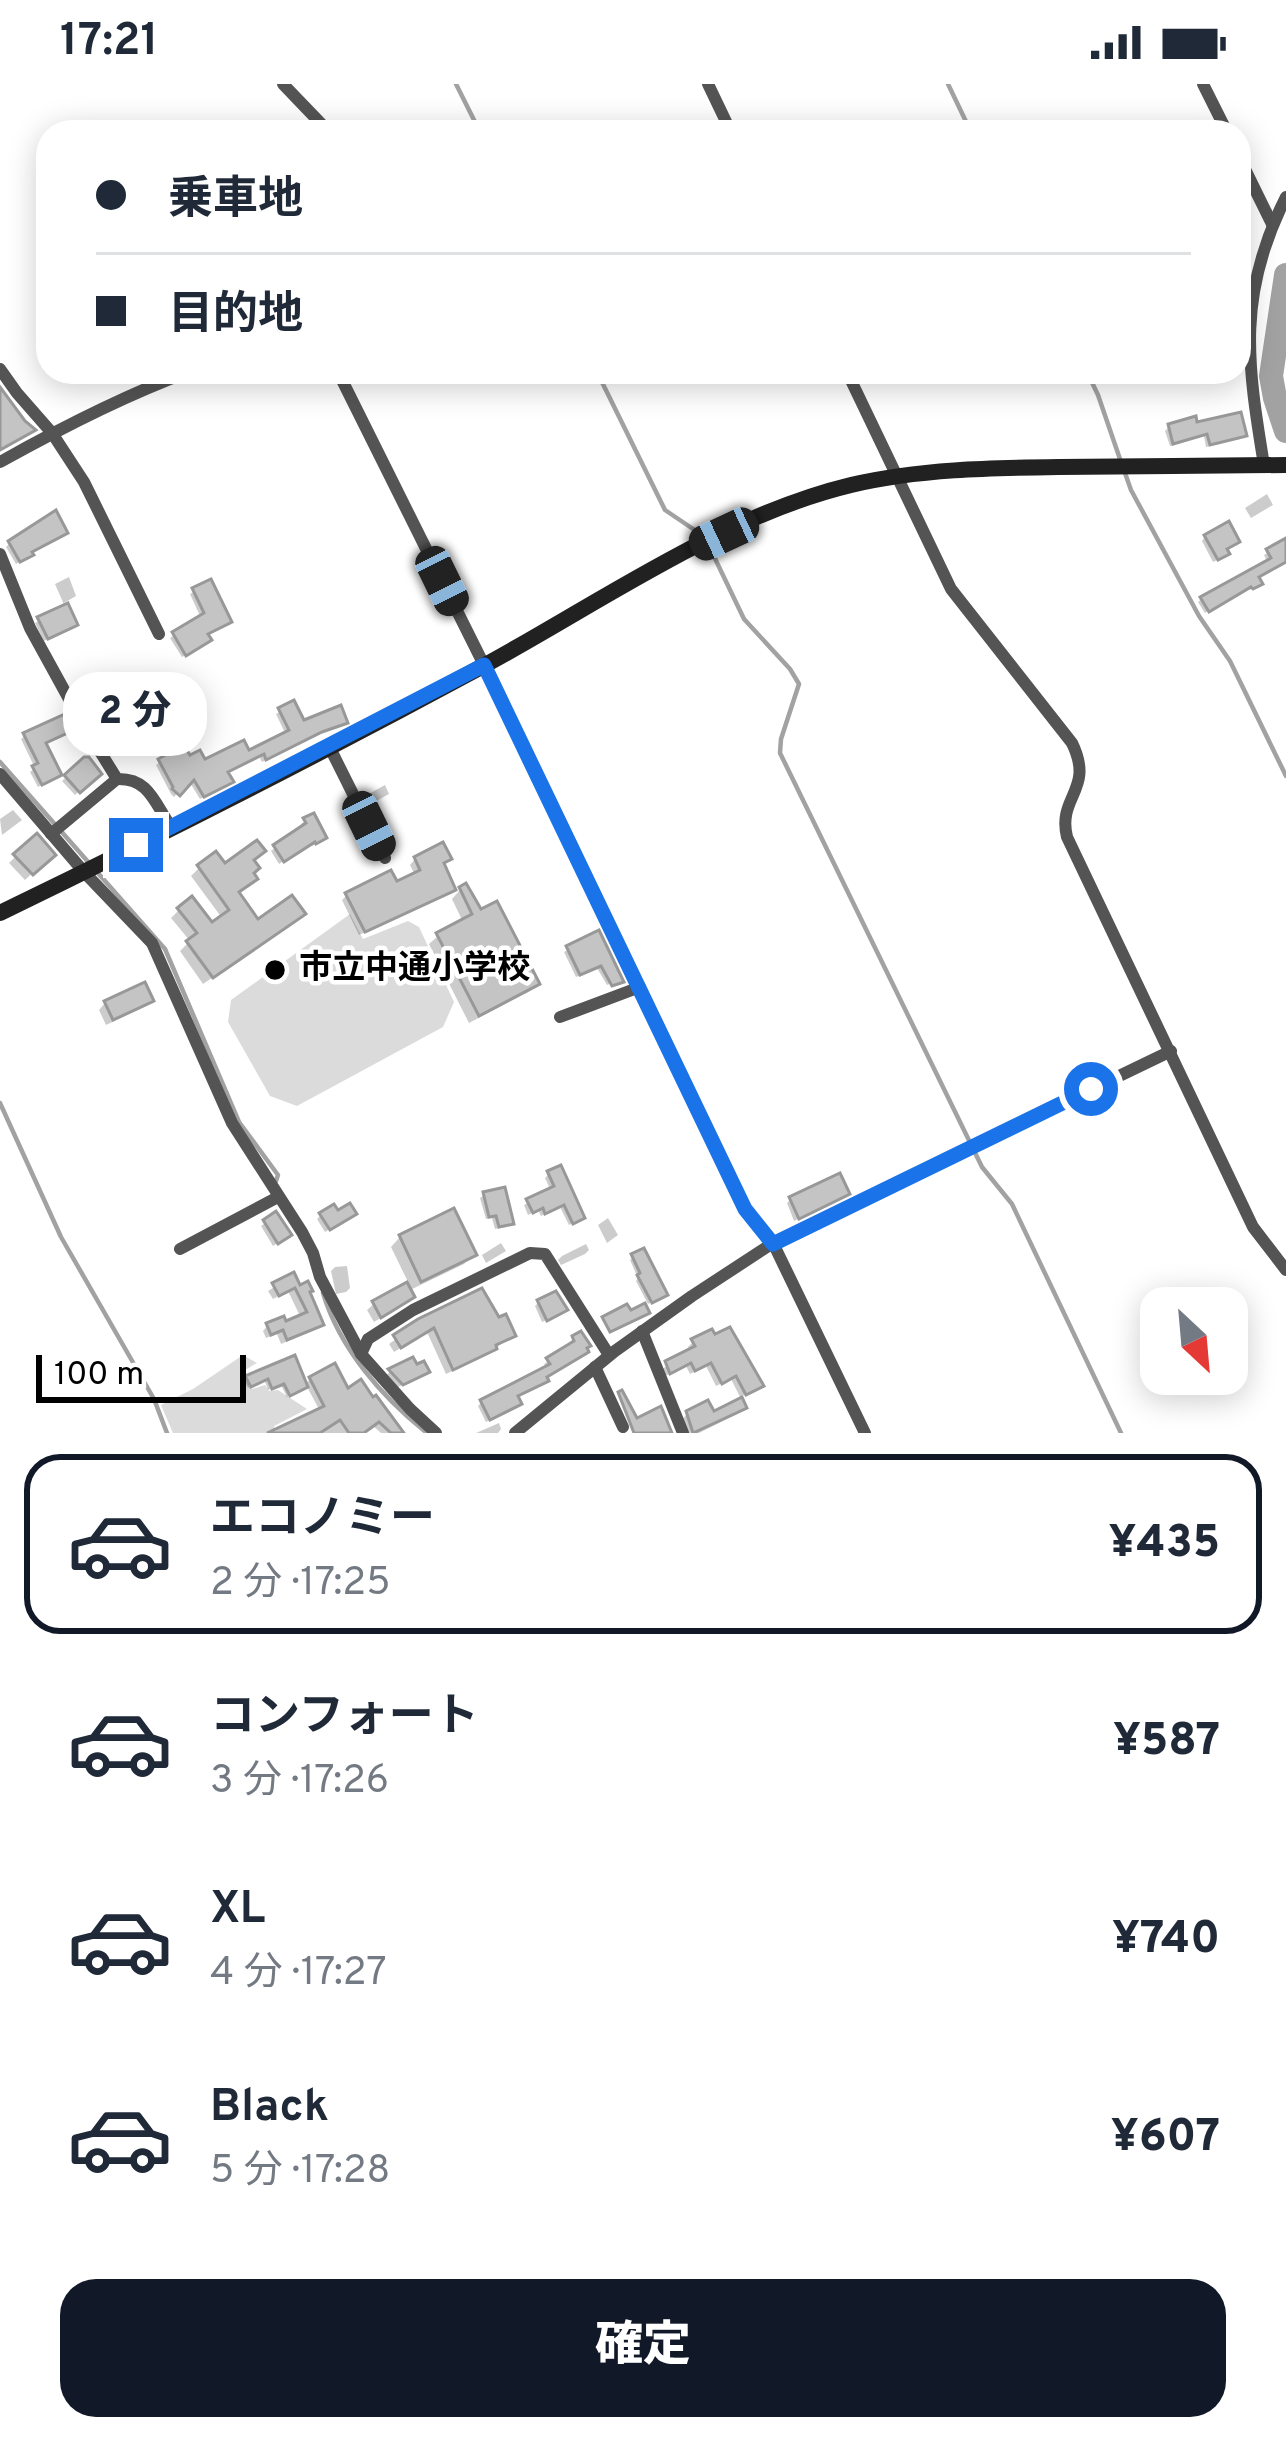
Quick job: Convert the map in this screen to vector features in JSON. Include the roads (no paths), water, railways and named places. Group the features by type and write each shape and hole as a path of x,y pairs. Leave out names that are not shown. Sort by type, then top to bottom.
{"street":[{"path":"283,84 318,120"},
{"path":"708,84 725,120"},
{"path":"1203,84 1221,120"},
{"path":"1251,181 1272,224"},
{"path":"1251,304 1272,224 1286,196"},
{"path":"0,369 84,482 159,634"},
{"path":"0,462 156,384"},
{"path":"344,384 745,1209 773,1244 865,1433"},
{"path":"854,384 951,589 1072,742 1081,774 1064,823 1066,837 1253,1227 1286,1270"},
{"path":"1250,384 1264,465"},
{"path":"0,913 329,746 688,551 767,514 848,486 898,476 1002,468 1286,465"},
{"path":"0,554 30,628 117,779"},
{"path":"329,746 385,858"},
{"path":"0,773 51,834 93,868 152,943 232,1123 302,1232 362,1354 436,1433"},
{"path":"51,834 117,779 142,783 171,827"},
{"path":"560,1017 640,987"},
{"path":"524,1430 609,1355 773,1244 1171,1051"},
{"path":"180,1249 278,1197"},
{"path":"362,1354 368,1339 412,1310 530,1253 545,1254 609,1355"},
{"path":"642,1331 683,1433"},
{"path":"595,1366 623,1427"}],"waterway":[{"path":"456,84 474,120"},
{"path":"948,84 965,120"},
{"path":"1286,275 1271,376 1286,431"},
{"path":"603,384 665,510 702,535"},
{"path":"1093,384 1121,462"},
{"path":"1125,473 1199,616 1230,661 1286,776"},
{"path":"708,544 744,619 799,684 780,753 982,1167 1012,1204 1121,1433"},
{"path":"0,762 165,949 239,1122 278,1175 276,1181"},
{"path":"0,1103 61,1237 154,1399 167,1433"},
{"path":"323,1293 340,1333 365,1370 427,1433"}],"place":[{"name":"市立中通小学校","path":"275,970"}]}
